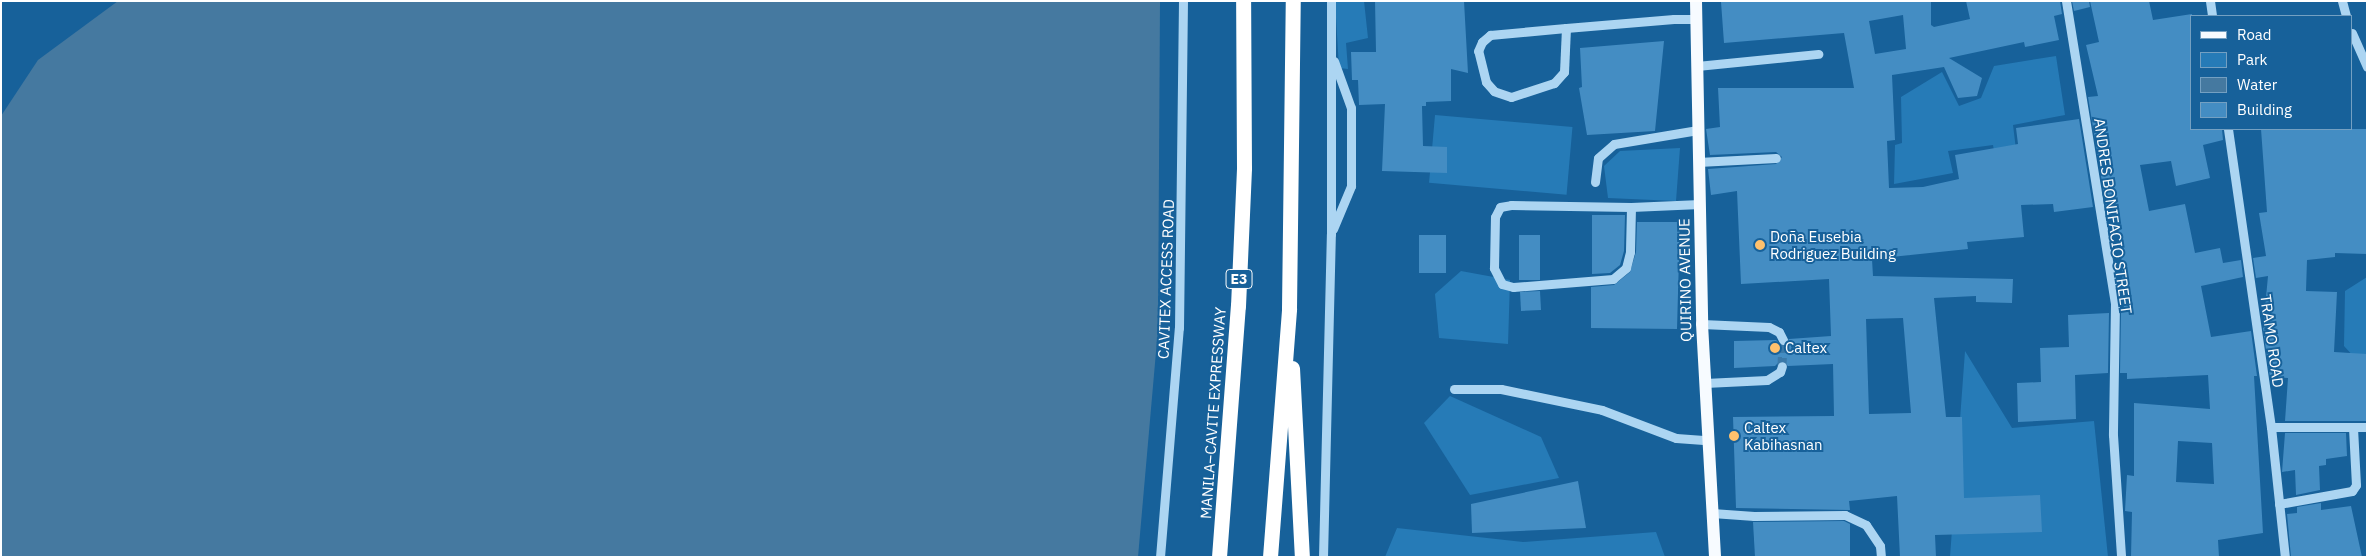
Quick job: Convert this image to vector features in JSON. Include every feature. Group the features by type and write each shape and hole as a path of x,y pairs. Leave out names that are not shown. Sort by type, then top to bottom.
{"highway":[{"name":"MANILA–CAVITE EXPRESSWAY","path":"1219,557 1238,306 1244,168 1243,1"},
{"path":"1270,557 1288,309 1293,1"},
{"path":"1288,309 1302,557"}],"main road":[{"name":"QUIRINO AVENUE","path":"1696,1 1702,324 1715,557"}],"street":[{"name":"CAVITEX ACCESS ROAD","path":"1160,557 1179,328 1183,1"},
{"path":"1323,557 1331,234 1331,1"},
{"name":"ANDRES BONIFACIO STREET","path":"2066,1 2115,303 2113,435 2121,557"},
{"path":"2210,1 2212,15"},
{"path":"2342,1 2346,15"},
{"path":"1566,28 1564,72 1554,83 1511,97 1494,91 1486,82 1478,51 1482,42 1490,35 1566,28 1696,19"},
{"path":"2353,35 2367,67"},
{"path":"1331,234 1351,186 1351,108 1332,54"},
{"path":"1697,66 1818,54"},
{"path":"1595,182 1598,158 1614,144 1698,130"},
{"name":"TRAMO ROAD","path":"2228,130 2271,427 2285,557"},
{"path":"1698,162 1776,158"},
{"path":"1631,207 1630,252 1626,268 1613,279 1513,286 1502,284 1494,268 1495,217 1500,208 1511,205 1631,207 1700,204"},
{"path":"1702,324 1769,327 1779,332 1783,340"},
{"path":"1705,383 1767,380 1780,372 1782,366"},
{"path":"1454,389 1501,389 1602,410 1676,438 1707,440"},
{"path":"2271,427 2367,427"},
{"path":"2279,504 2352,491 2356,485 2354,427"},
{"path":"1712,512 1754,516 1845,515 1866,525 1880,546 1881,557"}],"green space":[{"path":"1335,1 1364,1 1368,38 1346,43 1348,69 1339,68"},
{"path":"2056,56 2065,115 2013,125 2018,166 1997,169 1993,145 1948,151 1953,173 1894,184 1895,145 1902,143 1901,97 1942,72 1959,106 1981,98 1994,66"},
{"path":"1435,115 1572,127 1567,195 1429,183"},
{"path":"1680,148 1676,201 1608,198 1604,166 1620,151"},
{"path":"1461,271 1510,280 1508,344 1439,338 1435,294"},
{"path":"2367,277 2367,371 2344,346 2345,291"},
{"path":"1965,351 2012,428 2094,421 2108,557 1950,557"},
{"path":"1450,396 1541,437 1559,478 1470,495 1424,423"},
{"path":"1397,528 1523,542 1656,532 1665,557 1385,557"}],"water":[{"path":"118,1 1160,1 1158,329 1138,557 1,557 1,116 38,60"}],"building":[{"path":"1375,1 1464,1 1468,73 1451,69 1451,101 1426,102 1426,106 1422,106 1423,146 1447,147 1447,173 1382,171 1385,104 1359,105 1358,80 1352,80 1351,52 1376,52"},
{"path":"1931,1 1931,25 1934,27 1970,19 1966,1 2060,1 2062,14 2054,16 2059,40 2025,47 2024,42 1949,58 1982,78 1977,96 1958,98 1944,67 1892,75 1895,140 1887,141 1889,188 1923,187 1959,179 1955,155 2018,144 2016,128 2079,119 2093,207 2054,212 2053,204 2021,205 2024,237 1967,242 1968,249 1872,259 1873,276 2013,279 2012,303 1976,302 1976,296 1934,298 1946,417 1962,417 1964,498 2040,495 2042,532 1935,535 1936,557 1900,557 1897,496 1849,501 1850,510 1736,508 1733,417 1834,416 1833,364 1788,366 1781,360 1775,366 1734,368 1734,341 1776,340 1783,346 1789,339 1831,336 1829,279 1741,284 1737,191 1711,195 1708,169 1776,164 1782,157 1776,152 1710,155 1706,129 1720,127 1718,88 1854,88 1844,33 1724,43 1721,2","holes":["1903,15 1906,49 1875,54 1869,21","1903,318 1911,413 1869,414 1866,319"]},
{"path":"2072,1 2089,1 2090,7 2074,11"},
{"path":"2090,1 2149,1 2153,20 2192,14 2190,15 2190,130 2222,130 2223,140 2203,145 2210,178 2176,186 2171,161 2140,165 2149,211 2185,204 2195,253 2220,248 2223,263 2241,260 2243,277 2201,286 2211,337 2251,331 2257,376 2254,376 2263,533 2218,540 2219,557 2131,557 2132,512 2125,511 2127,475 2134,476 2134,403 2210,409 2208,375 2127,379 2127,373 2120,373 2121,312 2124,312 2121,249 2113,206 2106,206 2088,97 2098,96 2086,45 2099,42","holes":["2178,441 2212,443 2214,484 2176,482"]},
{"path":"1664,41 1655,131 1587,135 1579,88 1582,87 1580,48"},
{"path":"2367,129 2367,254 2335,253 2335,257 2307,260 2306,291 2337,292 2334,352 2367,354 2367,421 2285,421 2288,378 2270,377 2263,329 2268,276 2256,278 2253,258 2266,256 2259,213 2267,212 2261,130"},
{"path":"1592,215 1625,215 1624,251 1620,265 1610,273 1592,274"},
{"path":"1637,222 1680,222 1677,329 1591,328 1591,287 1614,285 1630,272 1636,252"},
{"path":"1419,235 1446,235 1446,273 1419,273"},
{"path":"1519,235 1540,235 1540,280 1519,280"},
{"path":"1540,291 1541,310 1521,311 1520,292"},
{"path":"2109,313 2108,373 2075,375 2076,419 2018,422 2017,383 2041,382 2040,348 2069,347 2068,315"},
{"path":"2285,433 2346,433 2347,456 2326,459 2326,465 2319,466 2320,490 2296,495 2295,470 2282,472"},
{"path":"1578,481 1586,528 1472,533 1471,504"},
{"path":"2321,503 2321,510 2351,506 2362,557 2291,557 2287,514 2297,513 2297,507"},
{"path":"1844,521 1850,524 1850,557 1755,557 1753,522"}],"tunnel":[{"path":"1782,366 1783,340"}],"place":[{"name":"Doña Eusebia Rodriguez Building","path":"1760,245"},
{"name":"Caltex","path":"1775,348"},
{"name":"Caltex Kabihasnan","path":"1734,436"}]}
